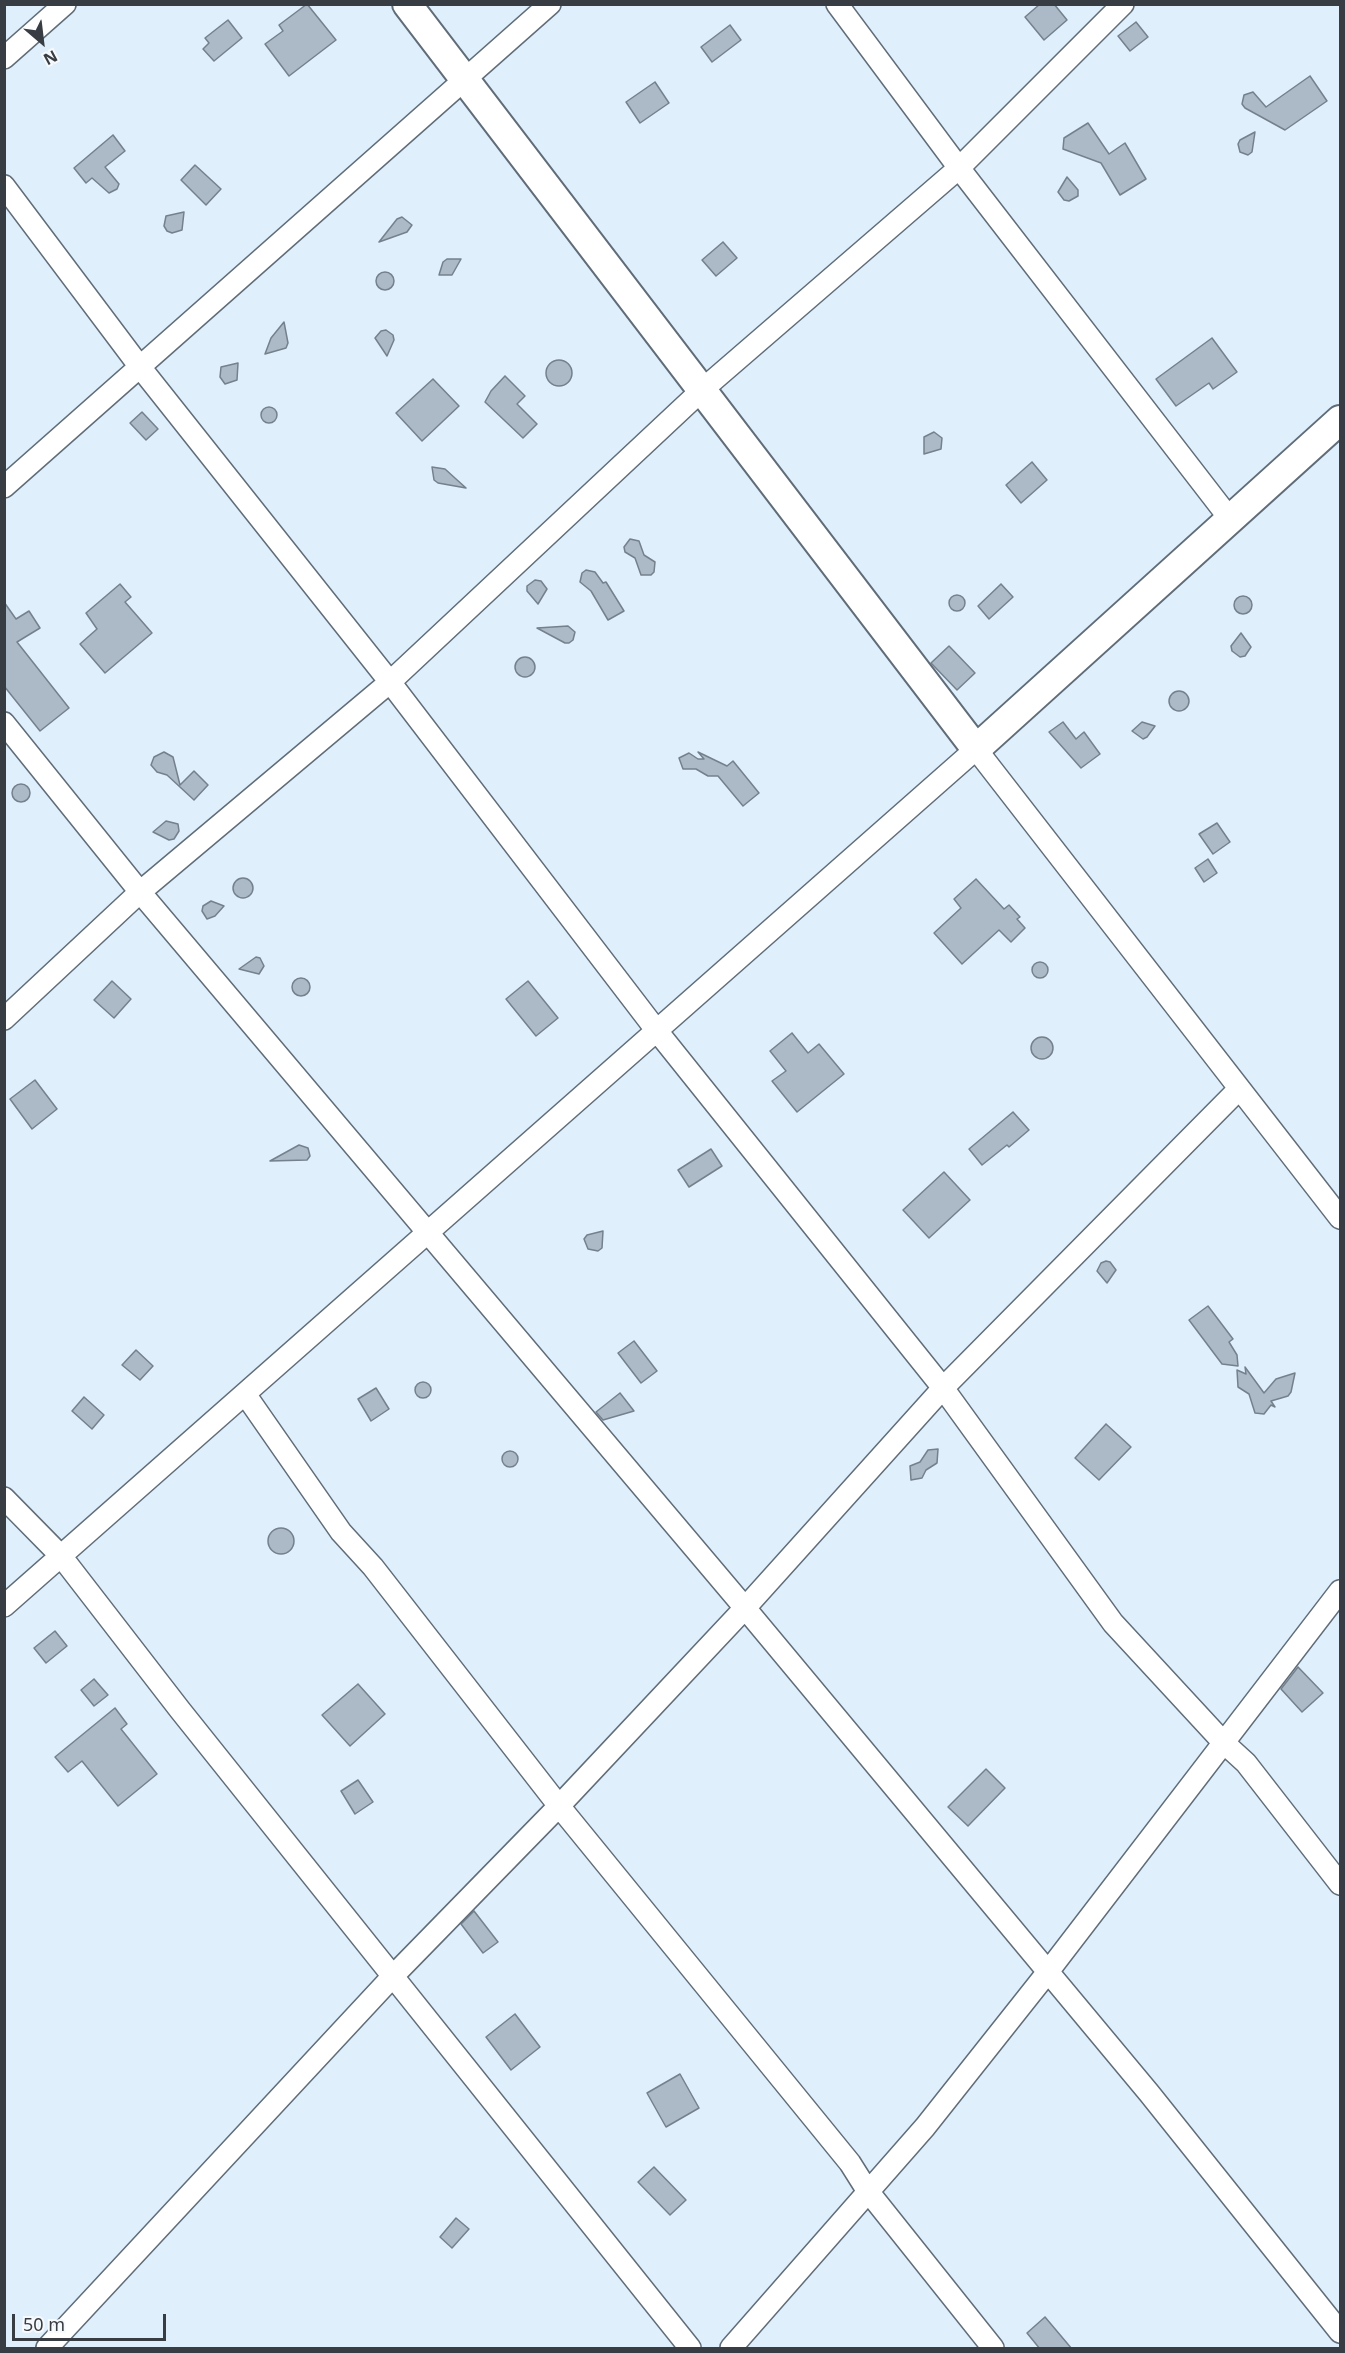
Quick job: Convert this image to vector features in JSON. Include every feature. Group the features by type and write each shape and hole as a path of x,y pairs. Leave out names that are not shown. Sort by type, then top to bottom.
{"street":[{"path":"4,58 65,4"},
{"path":"407,4 976,749 1341,1218"},
{"path":"4,487 550,4"},
{"path":"837,4 959,168 1230,519"},
{"path":"4,1018 140,892 390,682 702,390 959,168 1124,4"},
{"path":"4,186 140,368 390,682 657,1031 943,1388 1113,1623 1223,1742 1246,1763 1341,1884"},
{"path":"4,1606 976,749 1341,420"},
{"path":"4,723 140,892 745,1608 1149,2093 1341,2332"},
{"path":"47,2349 394,1975 559,1806 745,1608 943,1388 1239,1089"},
{"path":"245,1394 341,1532 373,1568 559,1806 850,2163 867,2190 993,2349"},
{"path":"4,1498 61,1556 180,1710 394,1975 690,2349"},
{"path":"731,2349 867,2190 925,2127 1047,1973 1341,1591"}],"building":[{"path":"307,4 336,40 289,76 265,44 283,31 279,25"},
{"path":"1040,4 1054,4 1067,20 1044,40 1025,17"},
{"path":"228,20 242,38 214,61 203,49 209,43 205,38"},
{"path":"1136,22 1148,37 1130,51 1118,36"},
{"path":"730,25 741,40 712,62 701,47"},
{"path":"1310,76 1327,101 1285,130 1245,108 1242,104 1244,95 1253,92 1266,107"},
{"path":"655,82 669,103 640,123 626,102"},
{"path":"1088,123 1109,154 1125,143 1146,179 1120,195 1101,163 1063,149 1064,138"},
{"path":"1255,132 1252,152 1248,155 1240,152 1238,144 1240,140"},
{"path":"113,135 125,151 105,167 119,184 117,189 109,193 92,178 86,183 74,168"},
{"path":"195,165 221,189 206,205 181,180"},
{"path":"1067,177 1078,190 1078,196 1069,201 1064,200 1058,192"},
{"path":"184,212 182,230 172,233 167,231 164,226 166,216"},
{"path":"402,217 412,225 407,232 379,242 397,219"},
{"path":"723,242 737,258 716,276 702,260"},
{"path":"447,259 461,259 452,275 439,275 443,262"},
{"path":"385,272 391,275 394,281 391,287 385,290 379,287 376,281 379,275"},
{"path":"284,322 288,343 286,348 265,354 271,338"},
{"path":"386,330 393,335 394,340 387,356 375,338 381,331"},
{"path":"1212,338 1237,372 1213,389 1209,383 1176,406 1156,379"},
{"path":"559,360 568,364 572,373 568,382 559,386 550,382 546,373 550,364"},
{"path":"238,363 237,380 225,384 220,377 221,367"},
{"path":"505,376 525,396 517,404 537,424 523,438 485,402 491,391"},
{"path":"433,379 459,406 422,441 396,413"},
{"path":"266,407 272,407 277,415 275,421 266,423 261,418 261,412"},
{"path":"142,412 158,429 146,440 130,423"},
{"path":"934,432 942,438 941,449 924,454 924,437"},
{"path":"1032,462 1047,480 1021,503 1006,485"},
{"path":"432,467 445,469 466,488 438,483 434,480"},
{"path":"630,539 639,541 644,555 655,562 654,572 651,575 641,575 635,558 625,552 624,547"},
{"path":"586,570 595,572 603,583 606,582 624,611 608,620 591,591 580,582 582,573"},
{"path":"535,580 541,581 547,589 538,604 527,591 527,586"},
{"path":"120,584 131,597 125,602 152,633 105,673 80,644 97,629 86,613"},
{"path":"1001,584 1013,597 989,619 978,606"},
{"path":"954,595 960,595 965,603 963,609 954,611 949,606 949,600"},
{"path":"1243,596 1249,599 1252,605 1249,611 1243,614 1237,611 1234,605 1237,599"},
{"path":"4,602 16,619 29,611 40,628 17,642 69,708 40,731 4,686"},
{"path":"568,626 575,632 573,640 569,643 537,628"},
{"path":"1241,633 1251,647 1245,656 1240,657 1232,651 1231,646"},
{"path":"949,646 975,673 957,690 931,663"},
{"path":"525,657 532,660 535,667 532,674 525,677 518,674 515,667 518,660"},
{"path":"1179,691 1186,694 1189,701 1186,708 1179,711 1172,708 1169,701 1172,694"},
{"path":"1063,722 1076,739 1084,732 1100,754 1081,768 1049,732"},
{"path":"1142,722 1155,726 1143,739 1132,731"},
{"path":"164,752 173,757 180,785 194,771 208,785 194,800 167,775 157,772 151,765 154,757"},
{"path":"698,752 727,766 733,761 759,793 743,806 718,776 708,776 696,769 683,769 679,758 689,753 698,759 704,759"},
{"path":"17,784 25,784 30,789 28,800 17,802 12,797 12,789"},
{"path":"166,821 178,824 179,831 174,839 169,840 153,832"},
{"path":"1217,823 1230,842 1213,854 1199,834"},
{"path":"1208,859 1217,873 1204,882 1195,868"},
{"path":"243,878 250,881 253,888 250,895 243,898 236,895 233,888 236,881"},
{"path":"976,879 1004,909 1009,905 1020,917 1017,919 1025,928 1011,942 999,930 962,964 934,933 961,908 954,899"},
{"path":"211,901 224,906 215,916 207,919 202,911 203,906"},
{"path":"256,957 260,958 264,966 259,974 239,969"},
{"path":"1037,962 1043,962 1048,970 1046,976 1037,978 1032,973 1032,967"},
{"path":"297,978 305,978 310,983 308,994 297,996 292,991 292,983"},
{"path":"112,981 131,999 114,1018 94,1000"},
{"path":"528,981 558,1018 536,1036 506,999"},
{"path":"792,1033 808,1053 819,1044 844,1074 797,1112 772,1081 786,1071 770,1051"},
{"path":"1042,1037 1050,1040 1053,1048 1050,1056 1042,1059 1034,1056 1031,1048 1034,1040"},
{"path":"35,1080 57,1109 32,1129 10,1099"},
{"path":"1013,1112 1029,1130 982,1165 969,1149"},
{"path":"299,1145 308,1148 310,1156 307,1160 270,1161"},
{"path":"711,1149 722,1166 689,1187 678,1170"},
{"path":"944,1172 970,1200 929,1238 903,1210"},
{"path":"603,1231 602,1248 598,1251 588,1249 584,1239 587,1235"},
{"path":"1110,1262 1116,1270 1107,1283 1097,1271 1101,1263"},
{"path":"1208,1306 1233,1339 1229,1342 1237,1355 1238,1366 1222,1364 1189,1320"},
{"path":"634,1341 657,1371 641,1383 618,1353"},
{"path":"136,1350 153,1366 140,1380 122,1365"},
{"path":"1245,1367 1264,1393 1276,1379 1295,1373 1291,1392 1288,1396 1271,1401 1275,1407 1271,1405 1264,1414 1255,1413 1249,1394 1238,1387 1237,1370 1246,1374"},
{"path":"420,1382 426,1382 431,1390 429,1396 420,1398 415,1393 415,1387"},
{"path":"376,1388 389,1409 371,1421 358,1399"},
{"path":"620,1393 634,1411 603,1420 596,1412"},
{"path":"84,1397 104,1415 92,1429 72,1411"},
{"path":"1106,1424 1131,1447 1099,1480 1075,1458"},
{"path":"938,1449 937,1463 926,1470 922,1478 911,1480 910,1466 920,1462 928,1450"},
{"path":"507,1451 513,1451 518,1459 516,1465 507,1467 502,1462 502,1456"},
{"path":"281,1528 290,1532 294,1541 290,1550 281,1554 272,1550 268,1541 272,1532"},
{"path":"55,1631 67,1646 46,1663 34,1648"},
{"path":"1298,1667 1323,1693 1302,1712 1281,1689"},
{"path":"94,1679 108,1695 94,1706 81,1690"},
{"path":"358,1684 385,1714 350,1746 322,1715"},
{"path":"115,1708 127,1724 121,1729 157,1774 118,1806 82,1761 68,1772 55,1757"},
{"path":"986,1769 1005,1788 968,1826 948,1807"},
{"path":"358,1780 373,1802 355,1814 341,1791"},
{"path":"474,1911 498,1942 483,1953 461,1924"},
{"path":"515,2014 540,2047 511,2070 486,2037"},
{"path":"680,2074 699,2108 666,2127 647,2093"},
{"path":"654,2167 686,2200 670,2215 638,2182"},
{"path":"456,2218 469,2229 452,2248 440,2237"},
{"path":"1045,2317 1072,2349 1040,2349 1027,2333"}]}
